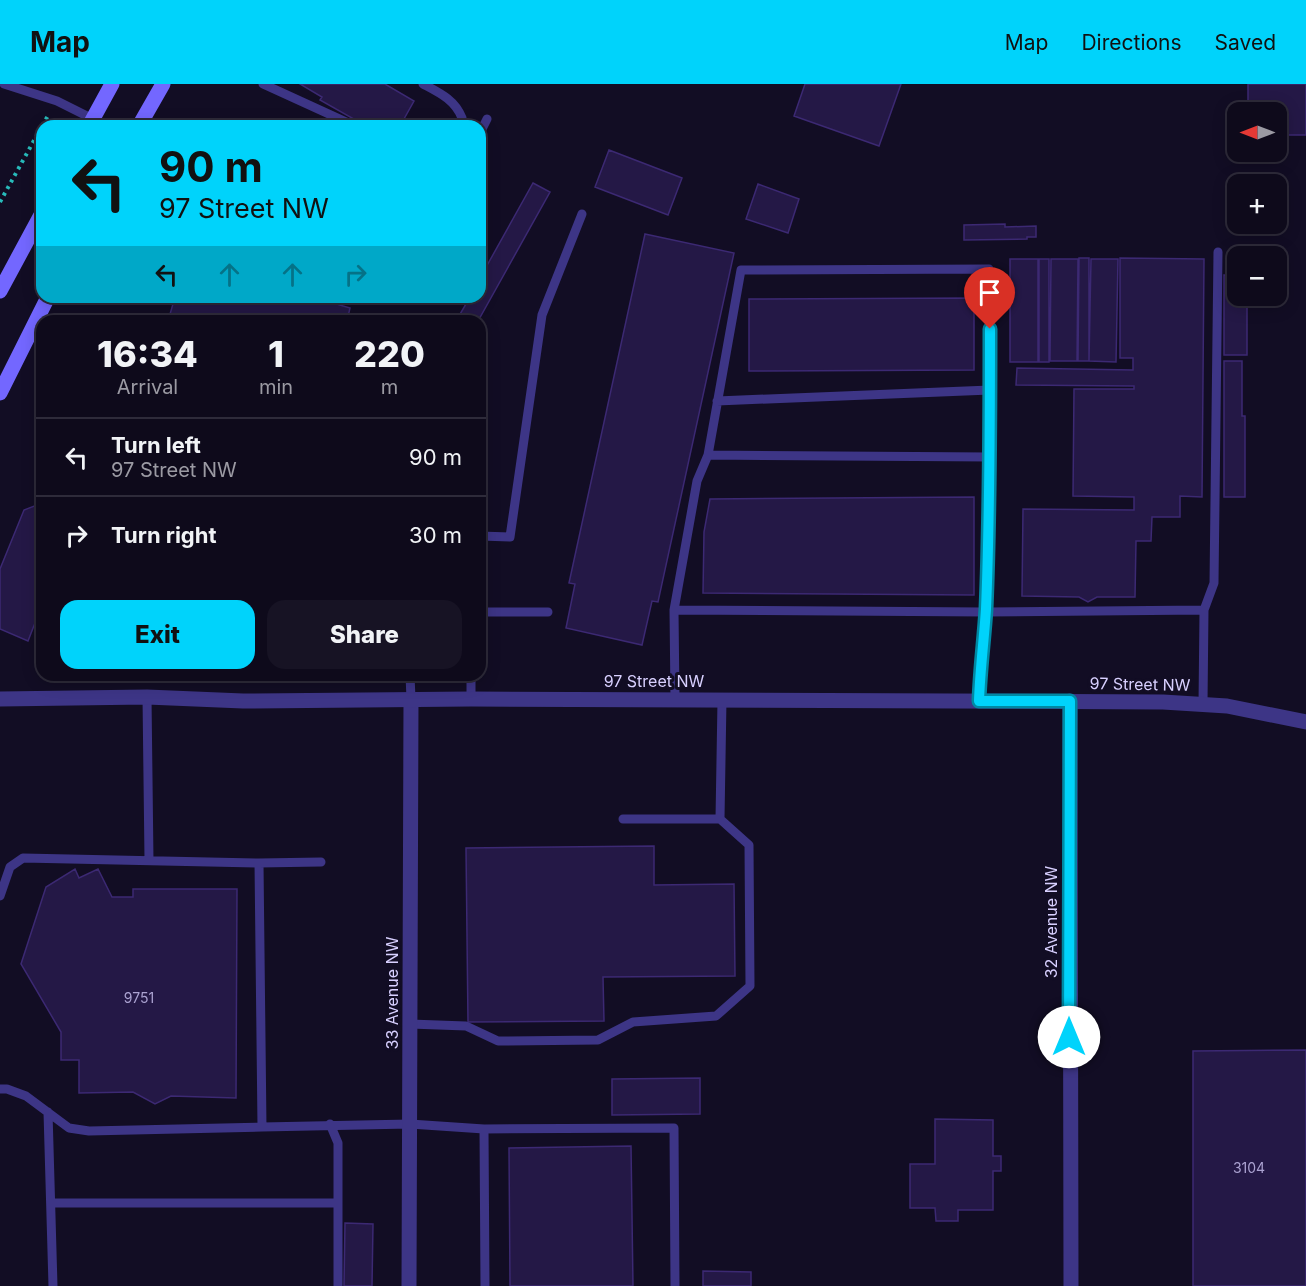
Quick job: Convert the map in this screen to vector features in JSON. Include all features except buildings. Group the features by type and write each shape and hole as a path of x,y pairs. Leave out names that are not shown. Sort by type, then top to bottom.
{"main road":[{"path":"92,120 112,84"},
{"path":"143,120 163,84"},
{"path":"0,291 36,224"},
{"path":"0,393 36,321"}],"street":[{"name":"97 Street NW","path":"0,699 147,697 243,701 675,699 1070,701 1203,704 1251,710 1306,722"},
{"name":"33 Avenue NW","path":"409,1286 411,699"},
{"name":"32 Avenue NW","path":"1070,701 1071,1286"}],"lane":[{"path":"265,84 342,120"},
{"path":"423,84 445,95 458,108 461,120"},
{"path":"10,85 57,101 88,120"},
{"path":"486,536 510,537 542,315 582,214"},
{"path":"1203,704 1204,610 1214,583 1218,252"},
{"path":"675,699 674,610 697,482 708,455 741,270 989,269 991,457 986,612 979,701"},
{"path":"717,401 990,390"},
{"path":"708,455 991,457"},
{"path":"674,610 986,612 1204,610"},
{"path":"486,612 548,612"},
{"path":"411,681 411,699"},
{"path":"471,681 471,699"},
{"path":"147,697 149,860"},
{"path":"720,819 722,700"},
{"path":"410,1024 466,1026 498,1041 598,1040 633,1022 716,1016 750,986 749,845 720,819 623,819"},
{"path":"0,896 10,867 23,858 259,863 321,862"},
{"path":"259,863 262,1127"},
{"path":"0,1089 7,1089 26,1096 69,1128 89,1131 330,1124 410,1124 484,1129 674,1128 675,1286"},
{"path":"48,1112 53,1286"},
{"path":"330,1124 338,1143 338,1286"},
{"path":"484,1129 485,1286"},
{"path":"51,1203 338,1203"}],"path":[{"path":"0,202 36,137"}],"route":[{"path":"990,329 991,457 986,612 979,701 1070,701 1069,1037"}]}
